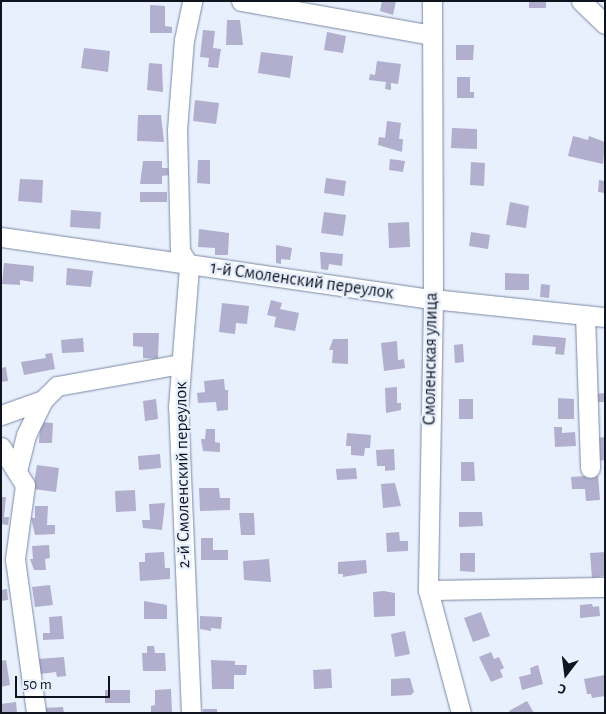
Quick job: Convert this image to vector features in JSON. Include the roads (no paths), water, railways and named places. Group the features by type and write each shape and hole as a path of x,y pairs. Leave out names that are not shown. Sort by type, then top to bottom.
{"street":[{"name":"2-й Смоленский переулок","path":"191,713 178,417 189,266 180,251 178,130 184,40 192,1"},
{"path":"241,1 431,35"},
{"name":"Смоленская улица","path":"432,1 432,299 428,590 461,713"},
{"path":"581,1 605,24"},
{"name":"1-й Смоленский переулок","path":"1,237 189,266 432,299 605,318"},
{"path":"585,315 590,468"},
{"path":"17,471 26,435 43,400 57,386 181,364"},
{"path":"1,415 43,400"},
{"path":"1,447 25,484 15,560 36,713"},
{"path":"428,590 605,587"}]}
